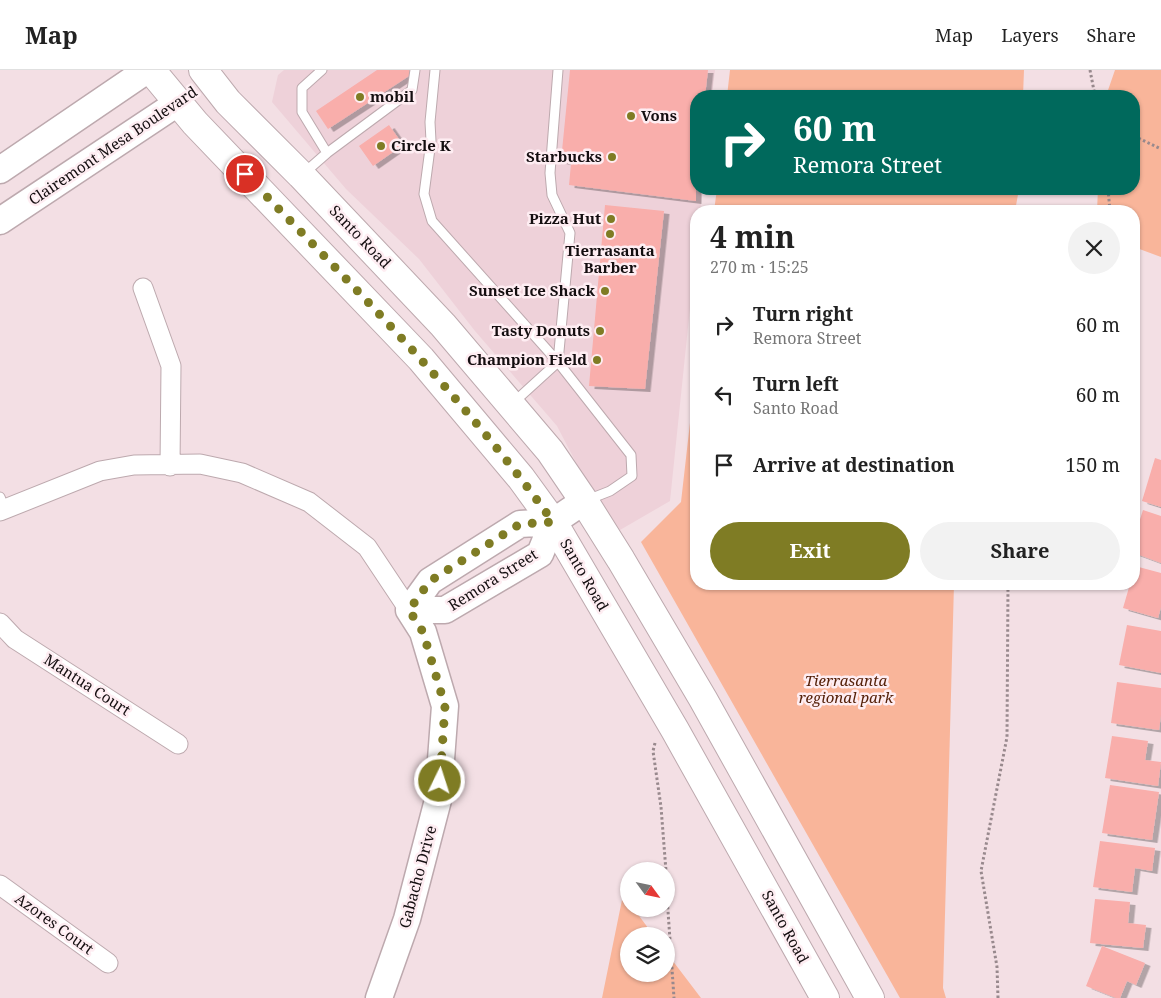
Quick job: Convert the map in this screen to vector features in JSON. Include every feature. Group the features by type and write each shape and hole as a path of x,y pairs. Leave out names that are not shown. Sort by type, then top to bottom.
{"main road":[{"name":"Santo Road","path":"151,70 195,123 421,360 522,478 553,522 664,711 825,998"},
{"name":"Santo Road","path":"214,73 228,102 301,175 443,325 550,451 621,560 703,699 870,998"},
{"name":"Clairemont Mesa Boulevard","path":"179,102 214,73"}],"street":[{"path":"0,170 147,70"},
{"name":"Clairemont Mesa Boulevard","path":"0,221 179,102"},
{"path":"144,288 171,366 170,466"},
{"path":"2,506 100,471 134,465 170,466 200,464 242,473 309,502 367,547 409,610"},
{"path":"553,522 584,501"},
{"name":"Remora Street","path":"553,522 540,554 445,610 409,610 430,581 520,524 553,522"},
{"name":"Gabacho Drive","path":"380,998 407,919 438,800 445,706 423,632 409,610"},
{"name":"Mantua Court","path":"0,623 15,639 178,744"},
{"name":"Azores Court","path":"0,886 108,963"}],"lane":[{"path":"322,70 302,88 302,112 327,153"},
{"path":"301,175 327,153 412,90 415,70"},
{"path":"435,70 430,122 431,141 424,194 432,221 558,362 631,455 632,476 610,491 584,501"},
{"path":"512,404 558,362 570,233 552,195 550,173 558,70"}],"path":[{"path":"1090,70 1094,90"},
{"path":"1140,139 1161,149"},
{"path":"998,998 997,967 981,871 1007,737 1008,590"},
{"path":"664,711 653,751 661,807 665,862"},
{"path":"668,918 674,998"}],"shaded area":[{"path":"284,70 715,70 713,90 690,90 690,195 702,195 701,205 690,205 690,308 670,501 620,530 582,474 557,426 475,331 419,259 346,189 272,102 278,75"}],"green space":[{"path":"730,70 1024,70 1023,90 728,90"},
{"path":"1115,70 1161,70 1161,257 1140,249 1140,205 1097,205 1098,195 1140,195 1140,90 1108,90"},
{"path":"716,195 1018,195 1016,205 715,205"},
{"name":"Tierrasanta regional park","path":"690,423 690,590 954,590 943,988 946,998 900,998 641,542 681,502"},
{"path":"620,910 620,918 641,918 647,927 620,927 620,982 675,982 675,964 701,998 602,998"}],"building":[{"path":"377,70 409,70 412,74 328,129 316,111"},
{"name":"Vons","path":"570,70 708,70 706,90 690,90 690,195 696,195 696,201 569,185 571,164 561,161"},
{"name":"Circle K","path":"389,125 403,145 373,166 359,146"},
{"path":"605,205 664,211 645,389 589,386"},
{"path":"1155,458 1161,460 1161,507 1142,501"},
{"path":"1143,510 1161,516 1161,563 1140,555 1140,519"},
{"path":"1140,567 1161,573 1161,607 1158,618 1123,608 1128,590 1140,590"},
{"path":"1127,625 1161,631 1161,673 1119,665"},
{"path":"1117,682 1161,688 1159,730 1111,723"},
{"path":"1112,736 1148,741 1145,760 1161,762 1158,786 1105,778"},
{"path":"1110,785 1159,792 1152,840 1102,833"},
{"path":"1100,841 1155,848 1152,871 1135,868 1132,892 1093,887"},
{"path":"1095,899 1130,902 1128,923 1146,925 1143,948 1090,943"},
{"path":"1102,946 1145,963 1136,985 1127,981 1120,998 1086,986"}],"place":[{"name":"mobil","path":"360,97"},
{"name":"Vons","path":"631,116"},
{"name":"Circle K","path":"381,146"},
{"name":"Starbucks","path":"612,157"},
{"name":"Pizza Hut","path":"611,219"},
{"name":"Tierrasanta Barber","path":"610,234"},
{"name":"Sunset Ice Shack","path":"605,291"},
{"name":"Tasty Donuts","path":"600,331"},
{"name":"Champion Field","path":"597,360"}],"route":[{"path":"245,174 421,360 522,478 553,522 520,524 430,581 409,610 423,632 445,706 440,781"}]}
